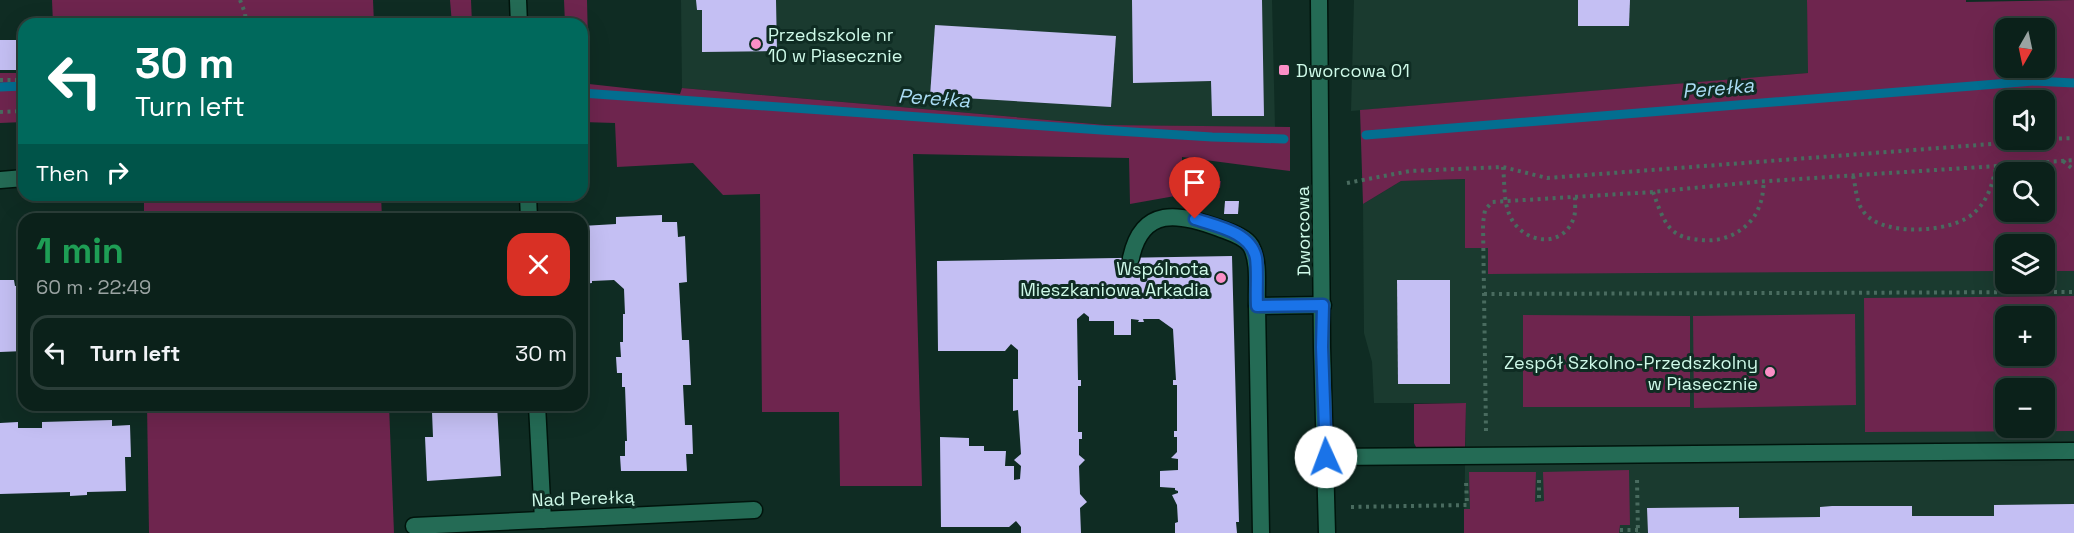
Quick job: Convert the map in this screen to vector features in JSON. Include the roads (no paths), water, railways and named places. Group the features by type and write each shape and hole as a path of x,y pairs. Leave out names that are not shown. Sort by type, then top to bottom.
{"street":[{"path":"518,0 519,18"},
{"name":"Dworcowa","path":"1319,0 1322,347 1327,533"},
{"path":"0,180 18,178"},
{"path":"1131,258 1135,243 1143,230 1155,219 1175,216 1195,219 1238,235 1249,243 1256,257 1261,533"},
{"path":"1257,306 1323,305"},
{"path":"537,411 543,520"},
{"path":"1326,457 2074,451"},
{"name":"Nad Perełką","path":"414,526 754,510"}],"waterway":[{"name":"Perełka","path":"1366,135 2034,81 2074,83"},
{"name":"Perełka","path":"0,87 18,86"},
{"name":"Perełka","path":"588,93 1101,130 1284,139"}],"place":[{"name":"Przedszkole nr 10 w Piasecznie","path":"756,44"},
{"name":"Dworcowa 01","path":"1284,70"},
{"name":"Wspólnota Mieszkaniowa Arkadia","path":"1221,278"},
{"name":"Zespół Szkolno-Przedszkolny w Piasecznie","path":"1770,372"}]}
